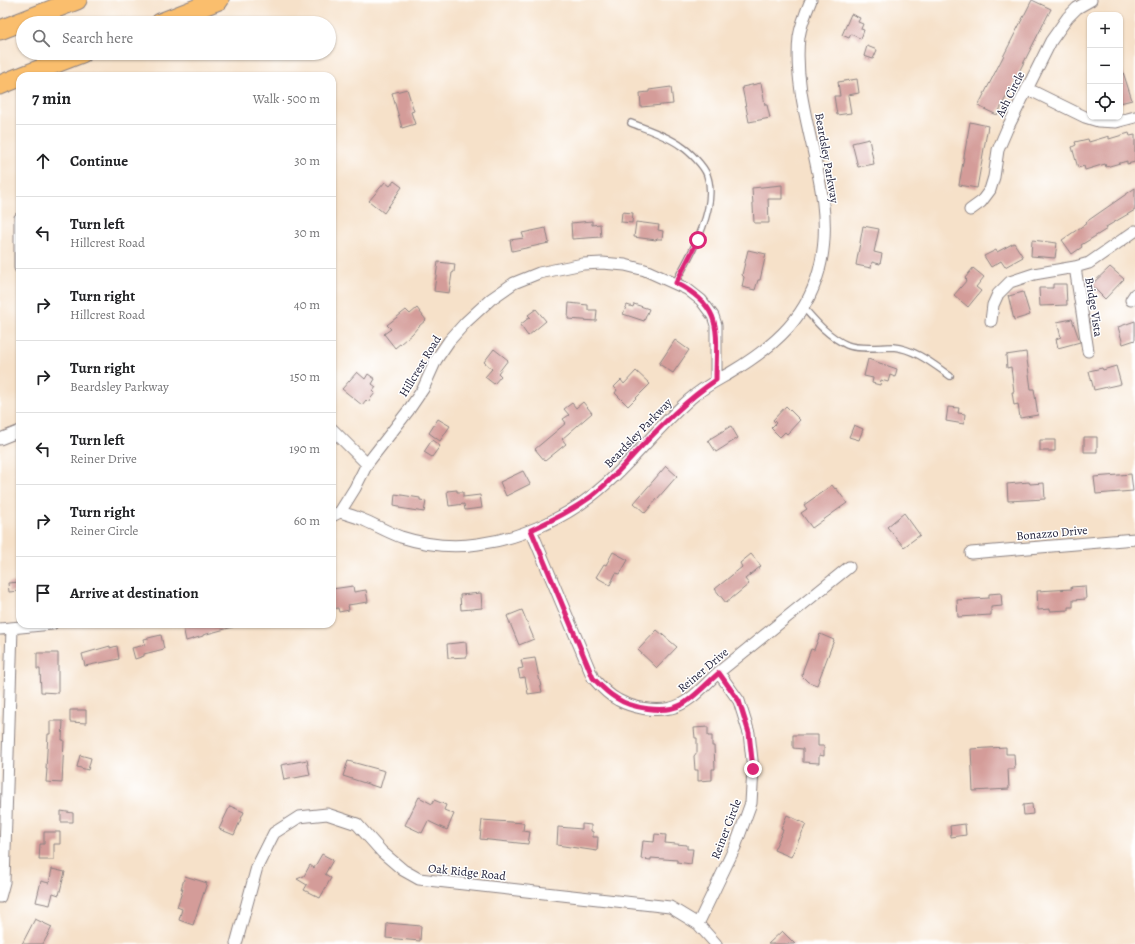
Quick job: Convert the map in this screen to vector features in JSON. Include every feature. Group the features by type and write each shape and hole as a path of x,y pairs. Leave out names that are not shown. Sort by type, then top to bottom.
{"highway":[{"path":"36,16 77,0"},
{"path":"178,16 220,0"},
{"path":"0,30 16,24"},
{"path":"33,72 64,60"},
{"path":"0,85 16,79"}],"street":[{"name":"Beardsley Parkway","path":"336,514 360,518 400,536 418,542 436,545 461,546 480,544 500,540 531,530 574,508 592,496 609,481 658,428 689,400 716,380 757,356 789,328 804,308 811,294 821,264 825,241 822,193 803,101 799,64 799,37 803,19 811,0"},
{"name":"Ash Circle","path":"970,210 981,202 990,190 994,177 998,150 1051,41 1060,27 1077,8 1091,0"},
{"path":"1028,89 1085,117 1098,121 1116,122 1135,117"},
{"path":"991,321 993,305 998,294 1010,282 1034,274 1075,268 1089,263 1135,231"},
{"name":"Hillcrest Road","path":"336,514 355,488 367,464 419,394 436,360 449,341 471,317 491,299 514,283 539,273 583,264 602,263 625,265 645,270 687,289 701,300 713,316 716,325 716,380"},
{"name":"Bridge Vista","path":"1075,268 1088,351"},
{"path":"0,439 16,433"},
{"path":"336,433 367,464"},
{"name":"Reiner Drive","path":"531,530 593,678 606,691 617,699 635,707 654,709 670,708 681,705 849,567"},
{"name":"Bonazzo Drive","path":"972,553 1135,539"},
{"path":"0,897 4,882 12,628"},
{"path":"0,629 16,628"},
{"name":"Reiner Circle","path":"698,924 735,847 751,803 753,769 749,733 739,701 719,673"},
{"name":"Oak Ridge Road","path":"236,944 258,867 274,833 299,817 327,814 357,824 382,852 403,870 419,880 670,907 698,924 716,944"}],"lane":[{"path":"631,123 654,131 681,145 707,175 710,193 707,211 698,240 676,283"},
{"path":"804,308 825,332 849,346 895,348 915,353 931,362 950,376"}],"building":[{"path":"1032,0 1051,9 997,115 978,106"},
{"path":"851,14 860,18 858,22 863,24 861,29 864,30 861,39 851,34 849,38 842,35"},
{"path":"867,46 877,50 873,59 864,56"},
{"path":"1123,72 1132,100 1123,102"},
{"path":"857,79 859,93 848,95 851,113 837,115 834,96 840,96 838,82"},
{"path":"761,83 765,105 767,105 770,118 749,122 742,87"},
{"path":"671,87 673,104 641,107 640,93 649,92 649,90"},
{"path":"407,89 414,111 411,112 415,124 402,128 392,93"},
{"path":"970,122 988,126 977,188 959,185"},
{"path":"1129,133 1130,136 1135,135 1135,162 1127,164 1127,161 1106,167 1105,164 1085,170 1084,166 1078,168 1072,147 1076,145 1075,142 1088,139 1089,142 1109,136 1109,139"},
{"path":"869,139 874,164 858,167 852,143"},
{"path":"394,181 402,187 384,213 369,201 385,182 390,186"},
{"path":"782,185 782,199 768,199 769,223 754,223 752,188"},
{"path":"1135,188 1135,210 1106,227 1107,229 1081,245 1082,247 1072,254 1062,240"},
{"path":"622,212 633,213 632,223 621,222"},
{"path":"592,221 592,225 600,224 601,237 572,239 571,223"},
{"path":"636,222 659,225 658,230 663,231 662,239 656,240 634,237"},
{"path":"863,226 879,229 874,252 882,254 880,264 872,262 871,268 856,265"},
{"path":"546,228 549,243 512,251 510,240 524,238 522,233"},
{"path":"1032,240 1057,243 1055,258 1031,256"},
{"path":"1014,243 1023,257 1005,267 1001,261 991,267 984,256 996,250 997,252"},
{"path":"748,250 766,254 760,280 758,280 755,290 742,287 744,277 742,275"},
{"path":"438,262 455,264 449,293 434,291"},
{"path":"1110,267 1124,279 1105,299 1091,285"},
{"path":"973,268 984,277 976,287 981,291 968,307 954,295 967,280 965,278"},
{"path":"1053,284 1066,284 1067,305 1040,306 1039,288 1053,288"},
{"path":"1023,292 1030,315 1014,320 1008,295"},
{"path":"569,303 588,305 588,310 597,310 596,321 568,319"},
{"path":"634,304 649,309 644,321 623,314 627,305 633,307"},
{"path":"417,308 426,320 395,348 384,334 391,329 387,325 406,310 410,314"},
{"path":"536,309 546,321 528,336 520,325 530,317 528,315"},
{"path":"1072,319 1080,342 1058,348 1056,339 1061,337 1057,322"},
{"path":"1135,321 1135,340 1123,344 1118,327"},
{"path":"675,340 689,350 673,373 659,364"},
{"path":"494,349 508,360 498,373 501,376 494,384 485,377 492,369 484,362"},
{"path":"1026,352 1031,389 1034,389 1038,415 1020,418 1018,404 1014,405 1011,367 1007,368 1006,355"},
{"path":"868,359 897,369 895,377 890,375 888,382 881,380 880,385 872,383 873,378 864,376"},
{"path":"1116,366 1121,384 1094,390 1089,371 1102,368 1103,370"},
{"path":"636,371 650,384 628,406 615,393 617,390 614,387 621,380 624,384"},
{"path":"357,372 365,379 368,374 375,379 372,384 376,387 373,391 375,393 368,402 366,400 362,405 342,389"},
{"path":"583,402 592,413 562,439 566,444 545,461 535,449 566,423 563,419 569,415 564,409 572,403 576,408"},
{"path":"786,406 800,420 787,434 785,432 780,437 771,428 776,423 773,420"},
{"path":"948,407 959,408 958,413 965,414 964,424 946,421"},
{"path":"438,419 450,426 440,441 429,433"},
{"path":"854,425 863,429 859,440 849,437"},
{"path":"731,426 738,438 716,452 708,440"},
{"path":"1084,437 1097,437 1097,452 1084,452"},
{"path":"432,440 440,446 432,457 424,452"},
{"path":"1040,440 1055,440 1055,451 1040,451"},
{"path":"666,466 677,476 645,513 634,503"},
{"path":"523,471 530,484 506,496 500,482"},
{"path":"1131,474 1133,491 1096,494 1094,477"},
{"path":"1029,482 1030,484 1044,483 1045,499 1008,501 1007,484"},
{"path":"832,485 847,503 812,528 801,513 807,509 804,505"},
{"path":"457,490 457,492 463,492 463,497 480,495 482,508 465,510 464,504 449,506 447,491"},
{"path":"395,494 420,498 420,500 426,501 424,512 399,508 399,506 394,505"},
{"path":"904,513 920,535 904,547 887,527"},
{"path":"613,552 628,560 620,574 616,573 610,585 596,577 604,564 606,565"},
{"path":"751,554 761,566 745,579 749,584 726,603 715,589 742,567 740,563"},
{"path":"16,582 16,591 9,592 8,583"},
{"path":"353,586 354,592 366,590 368,602 348,605 349,610 339,612 338,608 336,608 336,588"},
{"path":"1085,586 1086,599 1073,600 1073,607 1068,607 1068,610 1038,610 1037,591 1072,589 1071,587"},
{"path":"481,593 482,608 461,610 460,595"},
{"path":"1001,593 1002,606 991,607 991,615 958,617 957,600 989,598 989,594"},
{"path":"522,610 534,639 519,645 507,616"},
{"path":"183,628 229,628 203,635 186,641"},
{"path":"657,630 677,647 657,668 638,650"},
{"path":"820,634 834,640 817,685 808,682 802,676 811,649 814,650"},
{"path":"161,635 164,649 144,654 144,656 135,659 132,648 145,645 144,639"},
{"path":"466,642 467,657 448,658 447,644"},
{"path":"110,646 110,648 117,646 119,659 85,666 82,654"},
{"path":"37,653 58,653 58,693 41,692 40,669 37,669"},
{"path":"535,658 542,692 528,694 525,677 520,678 518,669 523,668 521,660"},
{"path":"70,710 86,710 86,723 70,722"},
{"path":"50,721 63,721 62,740 64,740 62,783 46,782"},
{"path":"708,727 708,736 712,736 712,746 714,746 715,769 712,769 712,780 698,781 698,770 695,770 694,756 697,752 697,738 695,738 694,728"},
{"path":"793,735 818,735 818,746 824,746 824,756 819,755 819,763 803,762 803,749 793,748"},
{"path":"1006,747 1006,754 1014,754 1015,769 1008,769 1009,789 973,791 971,749"},
{"path":"80,755 91,758 88,770 77,767"},
{"path":"307,760 310,775 284,780 281,765"},
{"path":"348,761 385,771 380,788 343,776"},
{"path":"419,797 432,804 434,800 446,805 444,810 454,814 447,830 428,821 422,833 405,825"},
{"path":"1032,804 1033,814 1024,815 1023,805"},
{"path":"230,806 244,812 234,835 219,829"},
{"path":"61,811 73,813 73,822 61,822"},
{"path":"787,815 806,824 791,857 774,850 783,830 781,829"},
{"path":"482,820 524,823 523,831 530,832 528,844 480,839"},
{"path":"582,824 591,825 593,837 598,837 597,851 557,845 558,827 582,829"},
{"path":"965,824 966,835 951,837 950,826"},
{"path":"44,832 60,832 60,844 54,844 54,860 39,860 40,844 44,844"},
{"path":"655,834 666,835 665,843 687,845 687,849 693,849 691,864 677,862 677,860 651,858 651,860 641,859 643,841 654,842"},
{"path":"322,854 333,860 325,874 331,878 320,898 304,890 307,885 297,879 304,876 310,865 314,868"},
{"path":"52,869 65,872 59,895 53,893 50,905 36,902 41,881 49,883"},
{"path":"185,876 207,883 193,925 179,920 182,909 177,907 183,889 181,889"},
{"path":"35,919 52,927 43,944 22,944"},
{"path":"387,923 421,926 420,941 386,938"},
{"path":"782,931 795,944 768,944"}],"route":[{"path":"698,240 676,283 687,289 701,300 713,316 716,325 716,380 702,389 658,428 609,481 592,496 574,508 531,530 593,678 606,691 617,699 635,707 654,709 670,708 681,705 719,673 739,701 749,733 753,769"}]}
